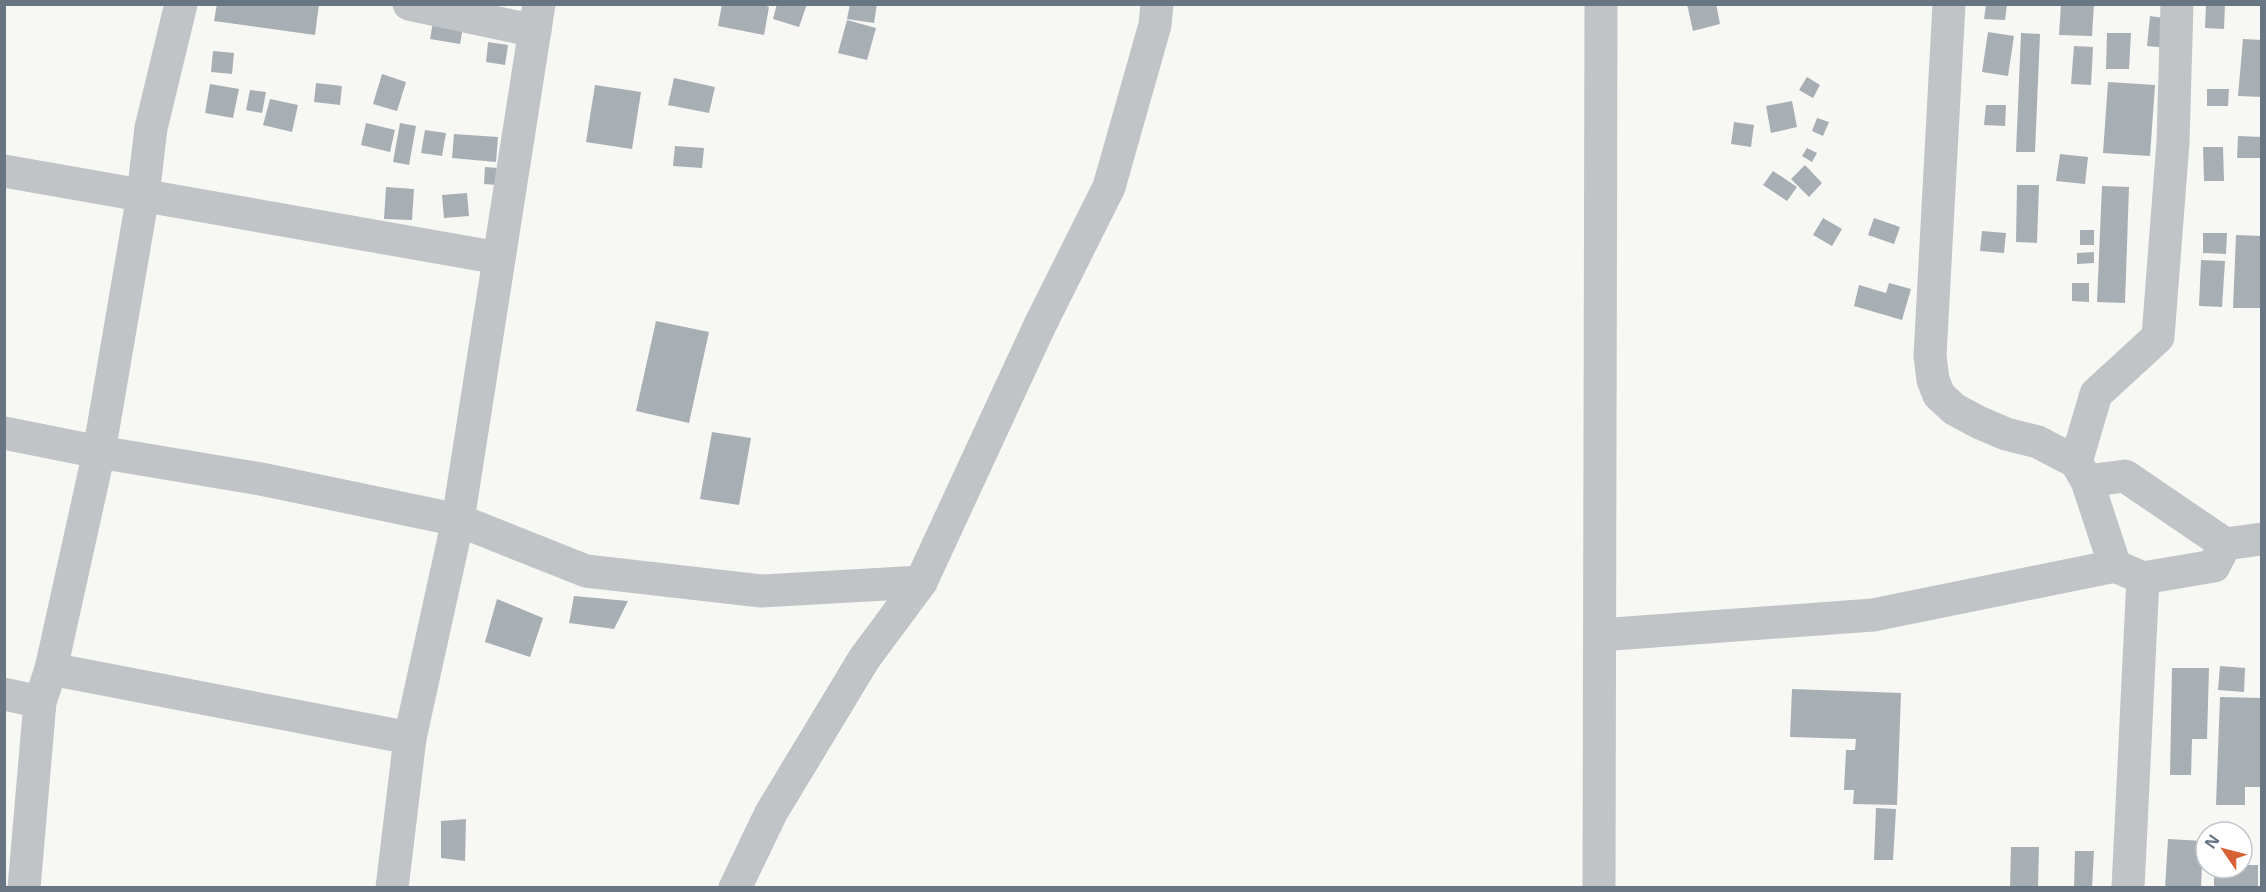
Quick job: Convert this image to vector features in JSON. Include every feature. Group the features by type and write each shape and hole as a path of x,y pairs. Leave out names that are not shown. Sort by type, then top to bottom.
{"street":[{"path":"24,888 16,853 40,702 51,669 99,452 143,195 151,128 181,4"},
{"path":"392,888 410,738 458,520 537,18 409,4"},
{"path":"735,888 771,813 864,659 921,582 1040,325 1109,187 1155,25 1157,4"},
{"path":"1599,888 1601,4"},
{"path":"1949,4 1930,356 1939,395 1954,409 1988,426 2038,442 2082,471 2125,476 2225,544 2262,539"},
{"path":"2128,888 2129,572 2082,471 2096,394 2158,337 2173,142 2177,4"},
{"path":"4,171 499,258"},
{"path":"4,433 99,452 261,479 458,520 586,571 761,591 921,582"},
{"path":"1600,635 1873,615 2129,572 2214,566 2225,544"},
{"path":"51,669 410,738"},
{"path":"4,694 40,702"}],"building":[{"path":"217,4 319,4 315,35 214,21"},
{"path":"722,4 760,4 769,7 764,35 718,26"},
{"path":"777,4 807,4 799,27 773,19"},
{"path":"850,4 877,4 874,23 847,19"},
{"path":"1687,4 1716,4 1720,24 1693,31"},
{"path":"2061,4 2094,4 2092,36 2059,35"},
{"path":"2206,4 2225,4 2224,29 2205,28"},
{"path":"1986,5 2007,5 2005,20 1984,19"},
{"path":"2150,16 2171,19 2168,48 2147,46"},
{"path":"434,17 464,22 460,44 430,39"},
{"path":"847,20 876,28 867,60 838,53"},
{"path":"1988,32 2014,36 2008,76 1982,72"},
{"path":"2021,33 2040,34 2035,152 2016,152"},
{"path":"2107,33 2131,33 2129,69 2106,69"},
{"path":"2243,39 2262,40 2262,97 2238,96"},
{"path":"488,42 508,45 505,65 486,62"},
{"path":"2074,46 2093,47 2091,85 2071,84"},
{"path":"213,51 234,53 232,74 211,72"},
{"path":"382,74 406,82 397,111 373,104"},
{"path":"1807,77 1820,85 1813,98 1799,90"},
{"path":"674,78 715,87 709,113 668,105"},
{"path":"2108,82 2155,85 2150,156 2103,153"},
{"path":"316,83 342,86 340,105 314,102"},
{"path":"210,84 239,89 233,118 205,113"},
{"path":"595,85 641,92 632,149 586,142"},
{"path":"2207,89 2229,89 2228,106 2207,106"},
{"path":"250,90 266,92 262,113 246,110"},
{"path":"270,99 298,105 292,132 263,125"},
{"path":"1792,101 1797,127 1771,133 1766,106"},
{"path":"1986,105 2006,105 2005,126 1984,125"},
{"path":"1817,118 1829,122 1823,136 1812,131"},
{"path":"1734,122 1754,125 1751,147 1731,144"},
{"path":"366,123 395,130 390,152 361,145"},
{"path":"400,123 416,126 409,165 393,162"},
{"path":"425,130 446,133 442,156 421,153"},
{"path":"454,134 498,137 496,162 452,158"},
{"path":"2238,136 2262,137 2262,158 2237,158"},
{"path":"675,146 704,148 702,168 673,166"},
{"path":"2203,147 2223,147 2224,181 2204,181"},
{"path":"1807,148 1817,153 1812,162 1802,156"},
{"path":"2060,154 2088,157 2085,184 2056,181"},
{"path":"1805,165 1822,183 1809,197 1791,179"},
{"path":"485,167 498,168 497,185 484,184"},
{"path":"1773,171 1797,187 1787,201 1763,185"},
{"path":"2017,185 2039,185 2037,243 2016,242"},
{"path":"2102,186 2129,187 2125,303 2097,302"},
{"path":"386,187 414,189 412,220 384,219"},
{"path":"467,193 469,216 444,218 442,195"},
{"path":"1823,218 1842,229 1832,246 1813,235"},
{"path":"1874,218 1900,227 1894,244 1868,235"},
{"path":"2080,230 2094,230 2094,245 2080,245"},
{"path":"1982,231 2006,233 2004,253 1980,251"},
{"path":"2203,233 2227,233 2226,254 2203,253"},
{"path":"2236,235 2262,236 2261,308 2233,308"},
{"path":"2094,252 2094,263 2077,264 2077,253"},
{"path":"2201,260 2225,261 2222,307 2199,306"},
{"path":"1889,283 1911,289 1902,320 1854,306 1859,285 1886,293"},
{"path":"2072,283 2089,283 2089,302 2072,301"},
{"path":"656,321 709,332 689,423 636,411"},
{"path":"712,432 751,438 739,505 700,499"},
{"path":"574,596 628,601 614,629 569,623"},
{"path":"497,599 543,618 530,657 485,642"},
{"path":"2220,666 2245,668 2244,692 2218,690"},
{"path":"2172,668 2209,668 2207,739 2192,739 2191,775 2170,775"},
{"path":"1792,689 1901,693 1897,805 1853,804 1854,790 1844,790 1846,750 1855,750 1856,739 1790,737"},
{"path":"2220,697 2262,698 2262,787 2245,787 2245,805 2216,805"},
{"path":"1876,808 1896,809 1893,860 1874,860"},
{"path":"466,819 465,861 441,858 441,821"},
{"path":"2168,839 2194,840 2194,880 2201,880 2201,888 2165,888"},
{"path":"2011,847 2039,847 2038,887 2010,887"},
{"path":"2075,851 2094,851 2092,888 2074,888"},
{"path":"2254,865 2258,865 2258,888 2214,888 2214,880 2254,880"}]}
